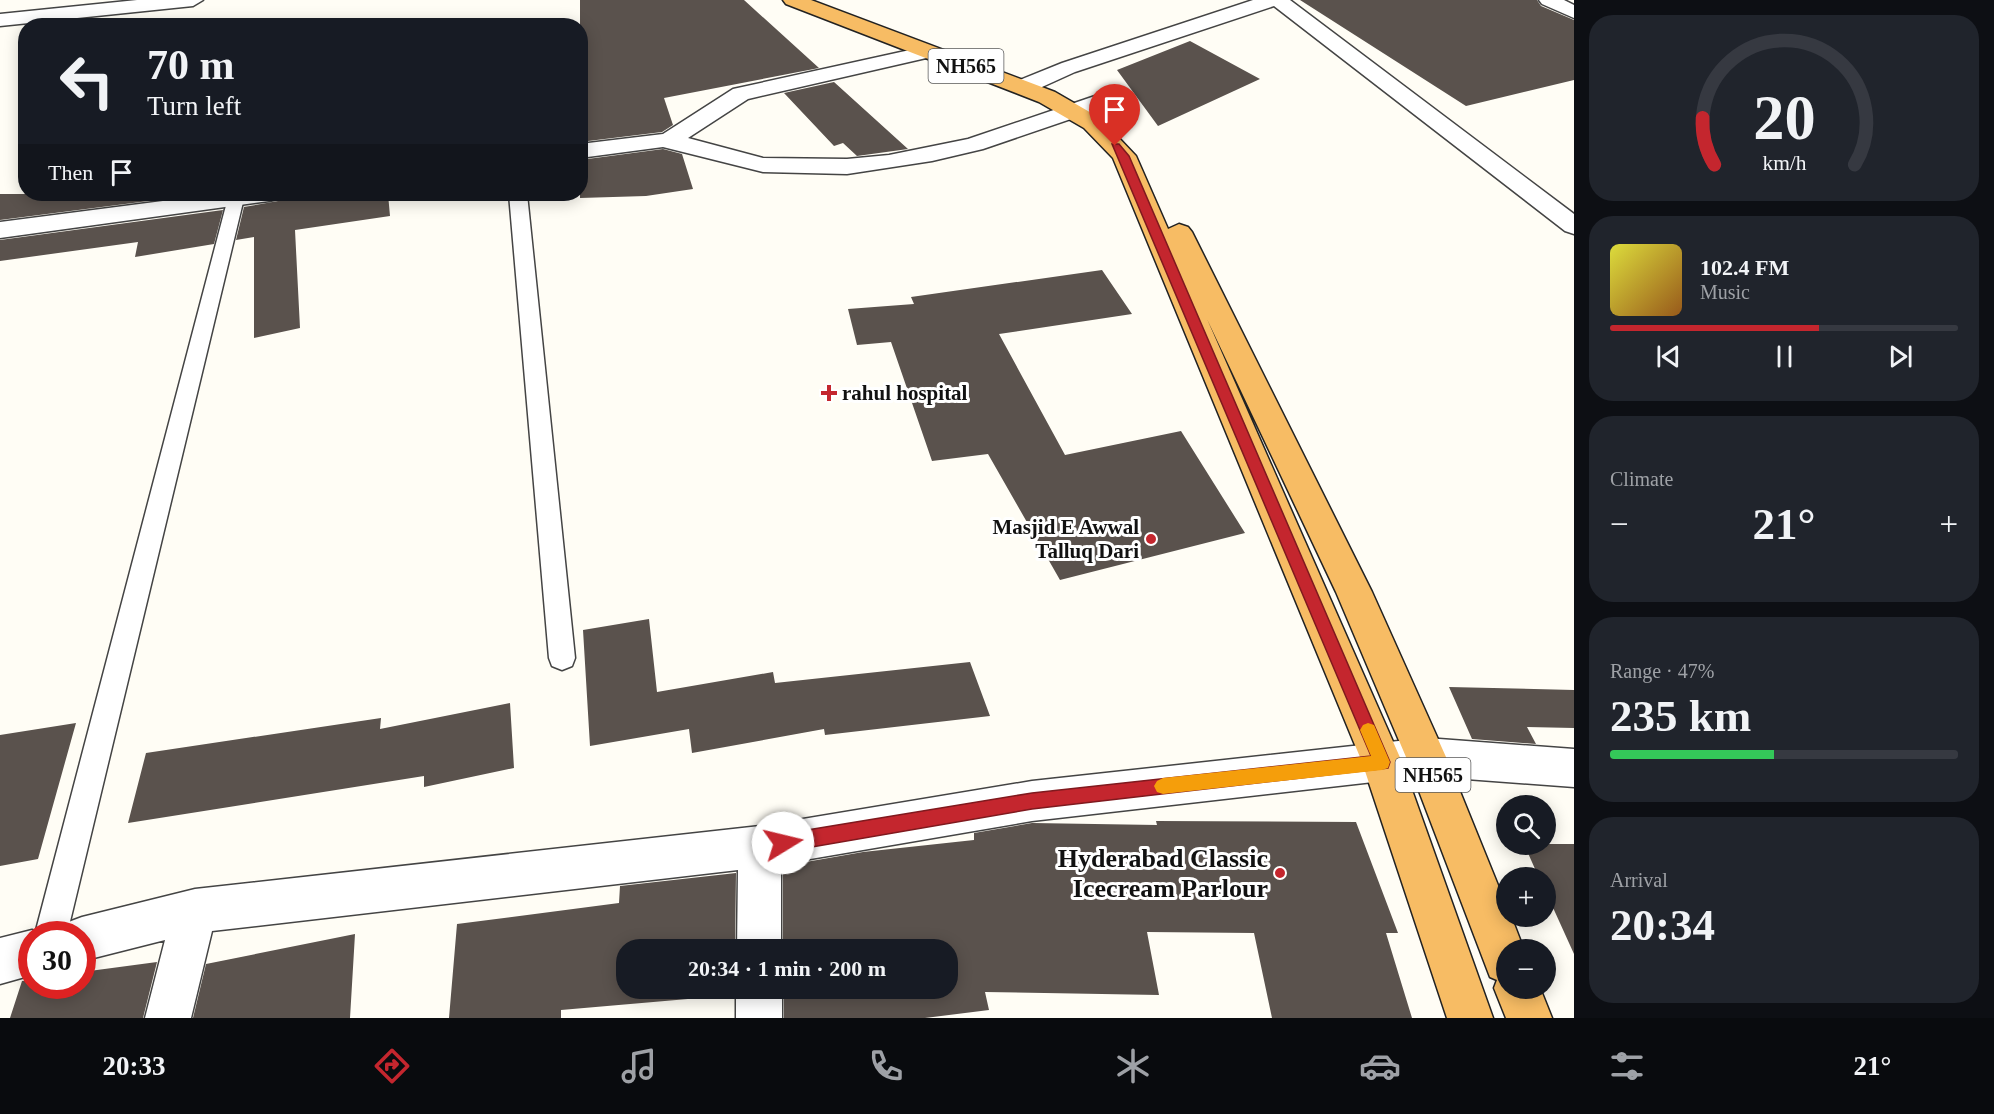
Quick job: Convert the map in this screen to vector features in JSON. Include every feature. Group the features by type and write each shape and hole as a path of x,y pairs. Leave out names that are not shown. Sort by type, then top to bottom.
{"highway":[{"name":"NH565","path":"793,0 1023,87"},
{"name":"NH565","path":"829,0 977,55 1066,95 1131,140 1150,171 1354,592 1426,757 1497,939"},
{"name":"NH565","path":"1066,95 1124,156 1382,762 1470,1018"},
{"path":"1521,999 1529,1018"}],"street":[{"path":"0,20 123,4 192,0"},
{"path":"588,150 669,140 762,165 810,168 898,161 946,152 1066,95 1083,64 1272,0"},
{"path":"1278,0 1574,226"},
{"path":"1549,0 1574,12"},
{"path":"669,140 723,103 741,94 928,52"},
{"path":"1023,87 1066,95"},
{"path":"0,230 141,202 164,201"},
{"path":"96,936 195,911 760,847 1032,801 1426,757 1574,768"},
{"path":"759,939 760,847"},
{"path":"168,1018 195,911"},
{"path":"0,961 18,956"},
{"path":"759,999 759,1018"}],"lane":[{"path":"54,921 234,201"},
{"path":"519,201 562,658"}],"building":[{"path":"580,0 744,0 819,68 664,98 673,125 662,132 588,141 588,18 580,18"},
{"path":"1300,0 1537,0 1541,6 1574,20 1574,80 1466,106"},
{"path":"1190,41 1260,79 1158,126 1117,70"},
{"path":"834,82 908,149 857,156 843,143 834,146 784,93"},
{"path":"663,149 682,154 693,189 646,196 588,198 588,159"},
{"path":"0,194 18,194 18,201 148,201 0,220"},
{"path":"278,201 389,201 390,216 295,230 300,328 254,338 254,237 236,240 244,207"},
{"path":"223,210 214,244 135,257 138,242 0,261 0,240"},
{"path":"1102,270 1132,314 999,334 1065,455 1181,431 1245,533 1060,580 988,454 932,461 891,342 857,345 848,309 914,304 911,297"},
{"path":"649,619 657,692 773,672 775,683 970,662 990,716 825,735 824,729 692,753 689,729 590,746 583,630"},
{"path":"1449,687 1574,690 1574,728 1527,727 1536,744 1472,739"},
{"path":"510,703 514,768 424,787 424,776 128,823 146,753 381,718 380,729"},
{"path":"76,723 38,859 0,866 0,735"},
{"path":"1156,821 1356,822 1398,933 1386,933 1412,1018 1272,1018 1254,933 1147,932 1159,995 985,992 989,1010 925,1018 784,1018 784,999 958,999 958,939 783,939 783,866 863,852 974,840 974,833 1032,823 1157,825"},
{"path":"1556,844 1574,844 1574,954 1556,914 1556,867 1534,867 1529,855 1556,855"},
{"path":"736,873 735,939 616,939 616,999 688,999 561,1010 561,1018 449,1018 457,924 619,903 620,886"},
{"path":"355,934 350,1018 193,1018 206,964"},
{"path":"157,962 143,1018 10,1018 18,993 18,999 96,999 96,970"}],"slow traffic":[{"path":"1163,786 1382,762 1368,730"}],"place":[{"name":"rahul hospital","path":"829,393"},
{"name":"Masjid E Awwal Talluq Dari","path":"1151,539"},
{"name":"Hyderabad Classic Icecream Parlour","path":"1280,873"}],"route":[{"path":"783,843 1032,801 1382,762 1124,156 1115,146"}]}
